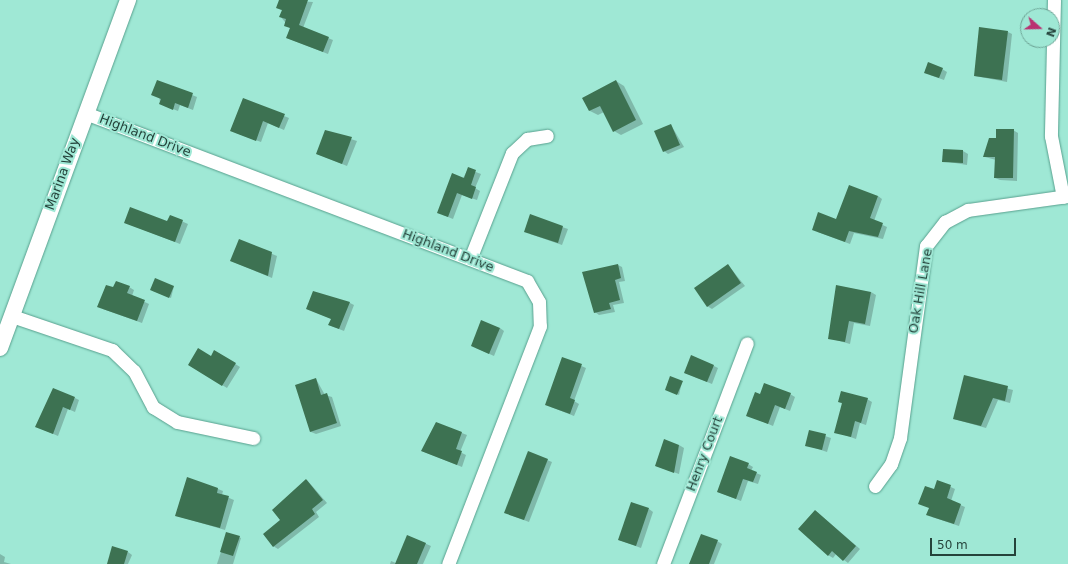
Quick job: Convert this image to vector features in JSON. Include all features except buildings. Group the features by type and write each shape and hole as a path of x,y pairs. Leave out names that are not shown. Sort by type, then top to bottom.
{"street":[{"name":"Marina Way","path":"0,348 128,0"},
{"path":"1054,0 1051,136 1065,196"},
{"name":"Highland Drive","path":"85,114 527,281 539,302 540,326 448,564"},
{"path":"470,259 512,153 527,139 547,136"},
{"name":"Oak Hill Lane","path":"875,486 891,464 900,438 926,246 945,222 968,210 1065,196"},
{"path":"12,316 112,350 134,371 153,407 177,422 253,438"},
{"name":"Henry Court","path":"663,564 747,343"}]}
